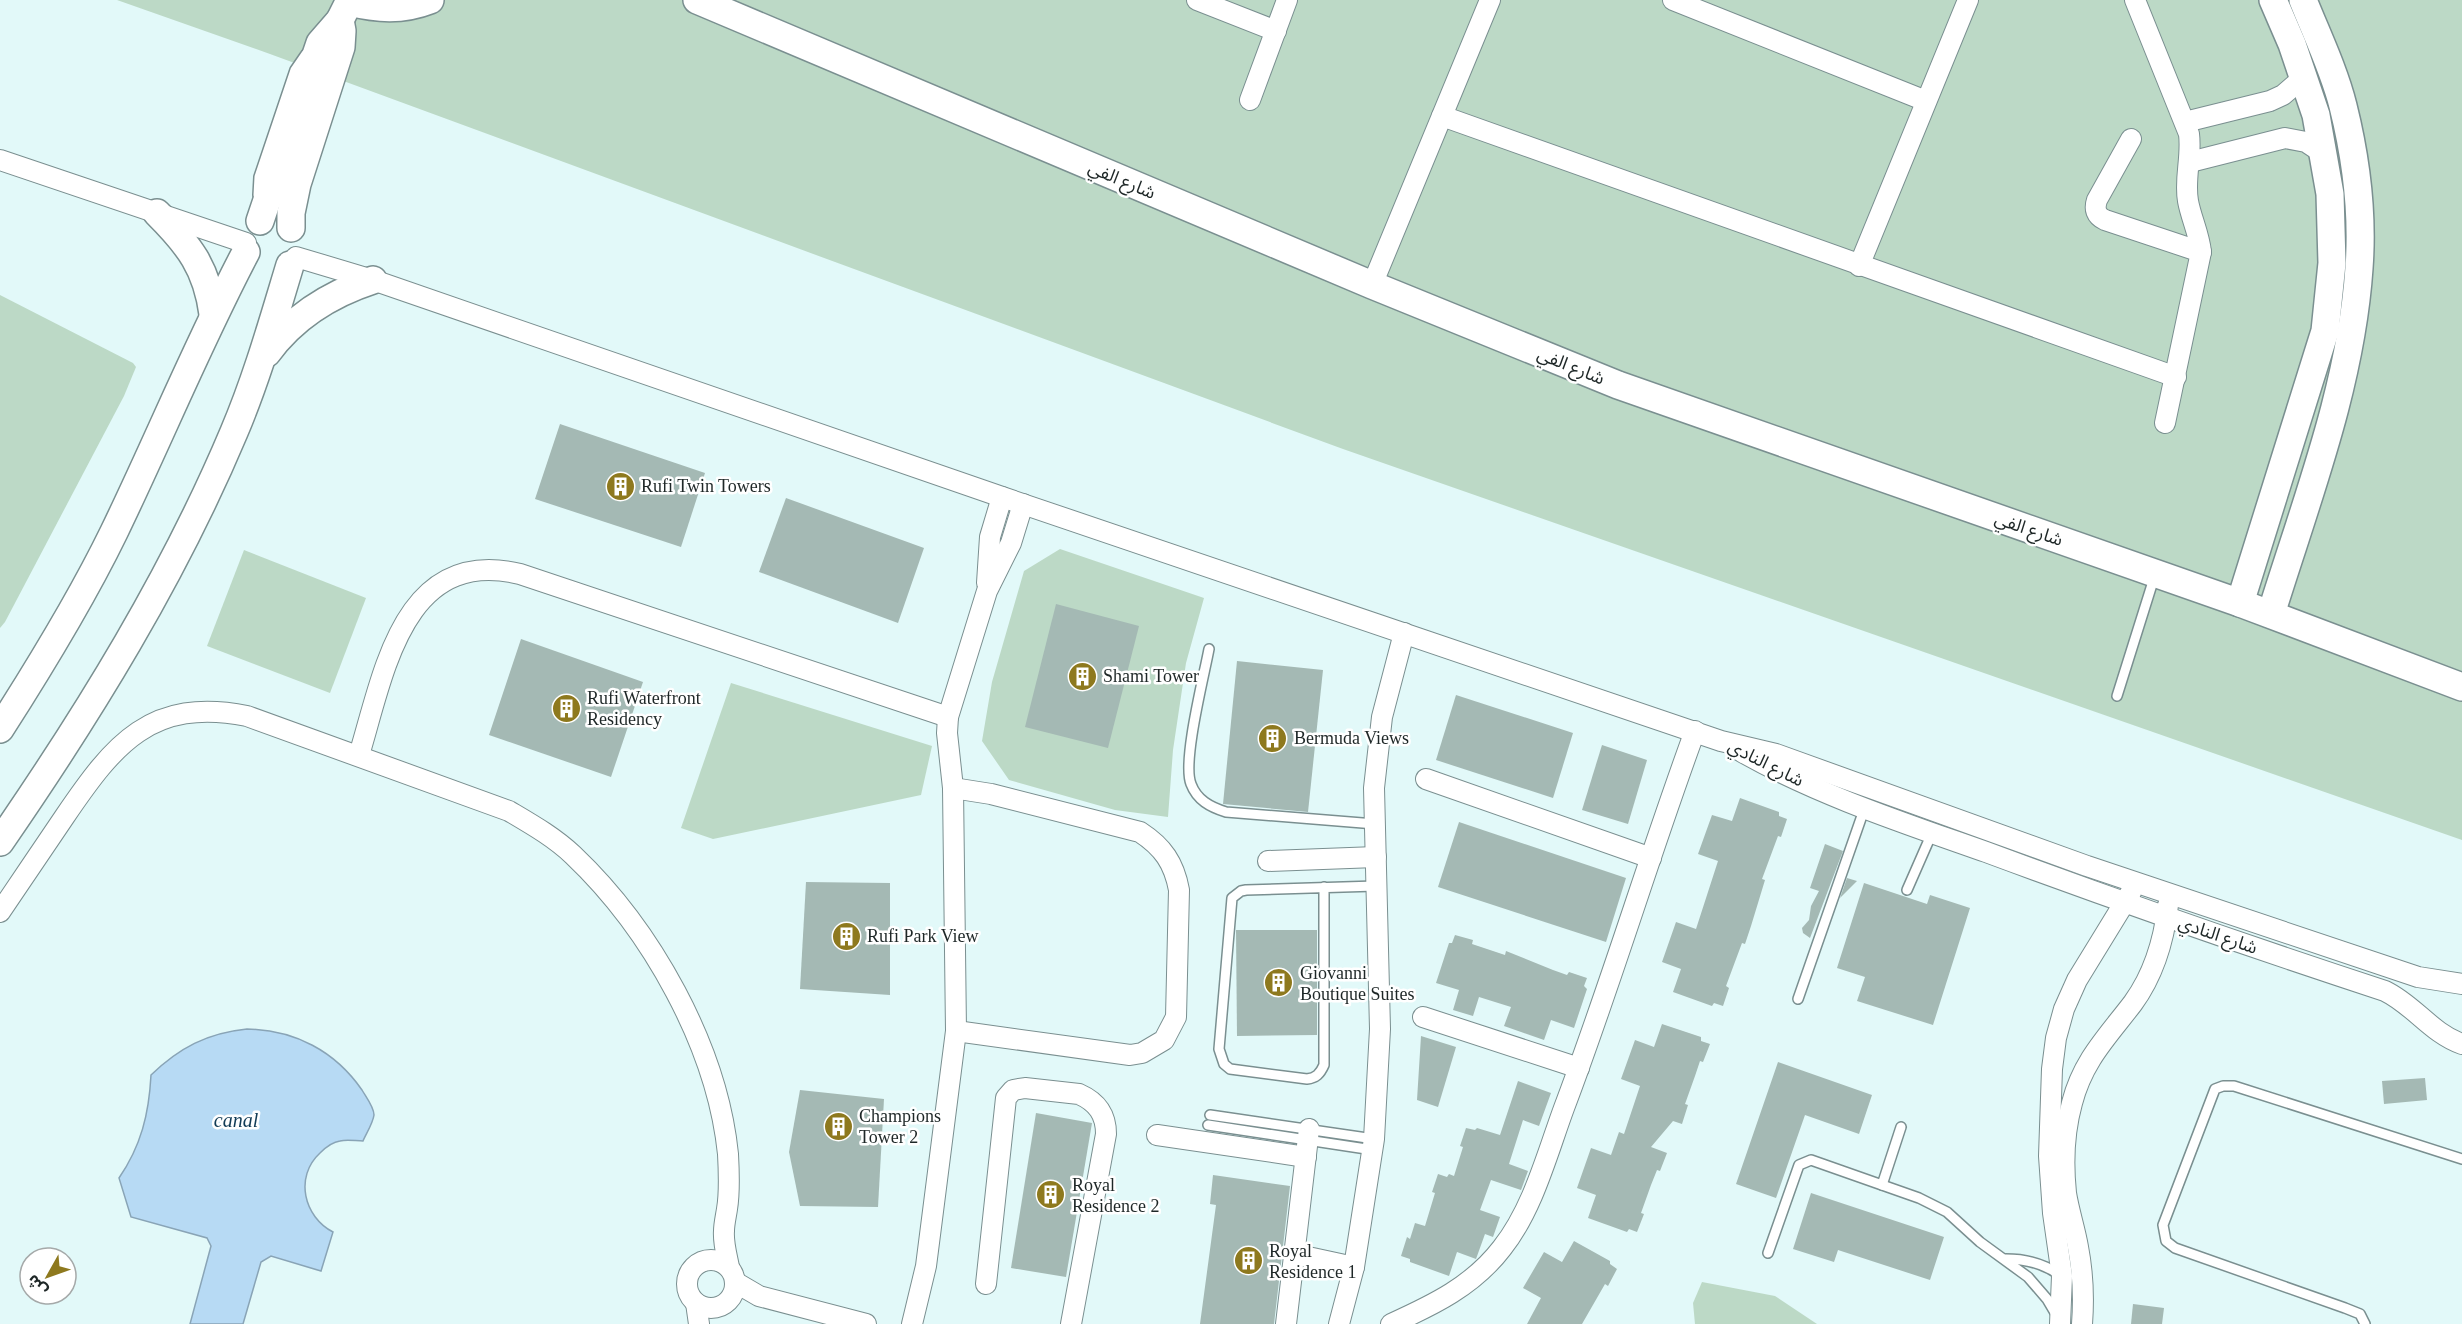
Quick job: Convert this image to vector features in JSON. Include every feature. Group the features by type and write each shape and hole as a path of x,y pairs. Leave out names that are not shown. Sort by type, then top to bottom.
{"street":[{"path":"346,8 398,9 429,0"},
{"name":"شارع الفي","path":"697,0 1372,285 1618,385 2271,614 2462,687"},
{"path":"1197,0 1276,31"},
{"path":"1250,100 1287,0"},
{"path":"1372,285 1490,0"},
{"path":"1673,0 1926,101"},
{"path":"1859,266 1968,0"},
{"path":"2135,0 2185,122 2191,149 2188,201 2198,231 2201,252 2165,423"},
{"path":"2240,603 2325,331 2332,263 2332,228 2324,154 2304,76 2273,0"},
{"path":"2271,614 2340,389 2355,308 2359,266 2358,196 2350,140 2333,76 2303,0"},
{"path":"0,729 74,607 113,534 182,388 213,315 254,232 320,43 346,8"},
{"path":"0,842 72,734 147,607 234,433 261,361 293,261 298,242 291,228 291,213 297,184 341,47 346,8"},
{"path":"2185,122 2270,101 2283,95 2304,76"},
{"path":"1442,116 2176,377"},
{"path":"2190,162 2285,138 2306,142 2324,154"},
{"path":"2131,139 2097,200 2095,210 2097,214 2105,220 2201,252"},
{"path":"0,160 157,213 254,232 277,220 291,228"},
{"path":"157,213 186,242 197,258 211,295 213,315"},
{"path":"254,232 250,260 265,271 274,272 293,261 373,280 1721,741"},
{"path":"261,361 286,330 301,316 335,294 373,280"},
{"path":"987,591 990,537 1002,497"},
{"path":"912,1324 926,1266 956,1030 953,788 947,733 948,717 987,591 1011,543 1023,504"},
{"path":"359,755 392,647 414,607 443,582 461,573 480,569 500,569 520,574 948,717"},
{"path":"1339,1324 1354,1267 1373,1144 1380,1029 1374,788 1377,752 1390,683 1404,633"},
{"path":"0,912 113,751 136,733 162,720 189,712 218,710 247,716 509,811 571,854 598,881 652,952 675,992 710,1074 724,1127 728,1154 728,1207 723,1232 707,1260"},
{"path":"1391,1324 1432,1306 1458,1290 1482,1271 1503,1248 1519,1222 1532,1194 1579,1068 1695,731"},
{"name":"شارع النادي","path":"1721,741 1782,773 1932,833 2167,917 2385,991 2398,998 2436,1031 2462,1044"},
{"name":"شارع النادي","path":"1721,741 1776,754 2087,866 2418,977 2462,984"},
{"path":"1426,779 1651,858"},
{"path":"953,788 1002,796 1140,832 1155,842 1167,856 1175,872 1179,890 1176,1017 1164,1040 1154,1048 1130,1055 956,1030"},
{"path":"1268,861 1376,856"},
{"path":"2060,1324 2062,1276 2053,1213 2049,1156 2052,1069 2056,1038 2064,1009 2077,981 2137,882"},
{"path":"2082,1324 2084,1301 2078,1246 2066,1194 2068,1122 2079,1082 2087,1065 2108,1033 2133,1002 2154,965 2167,917 2169,893"},
{"path":"2385,991 2406,994 2436,1017 2462,1032"},
{"path":"1423,1017 1579,1068"},
{"path":"986,1284 1006,1098 1013,1090 1025,1088 1079,1094 1087,1097 1100,1109 1106,1126 1106,1134 1071,1324"},
{"path":"1157,1135 1308,1142 1286,1324"},
{"path":"699,1324 711,1309 735,1289 723,1232"},
{"path":"1294,1254 1354,1267"},
{"path":"711,1309 687,1289 689,1274 700,1262 707,1260 715,1260 759,1296 866,1324"},
{"path":"711,1309 759,1296"}],"lane":[{"path":"2116,696 2156,573"},
{"path":"1209,649 1188,771 1190,783 1204,802 1226,812 1375,824"},
{"path":"1798,999 1865,807"},
{"path":"1907,890 1932,833"},
{"path":"1324,887 1324,1065 1322,1071 1318,1076 1306,1079 1230,1069 1224,1064 1219,1049 1232,898 1246,890 1324,887 1376,886"},
{"path":"2365,1324 2360,1314 2353,1311 2175,1248 2166,1241 2163,1225 2215,1089 2234,1086 2462,1159"},
{"path":"1210,1115 1308,1142"},
{"path":"1208,1125 1308,1142 1373,1144"},
{"path":"1882,1185 1901,1127"},
{"path":"1768,1253 1797,1170 1803,1162 1811,1160 1933,1204 1947,1212 1980,1242 2006,1259 2038,1287 2060,1324"},
{"path":"2006,1259 2042,1264 2062,1276 2084,1301"}],"green space":[{"path":"117,0 2462,0 2462,840 1343,449 270,54"},
{"path":"0,295 133,363 136,367 124,396 0,628"},
{"path":"1060,549 1204,598 1186,663 1173,750 1168,817 1115,810 1009,780 982,741 992,682 1024,571"},
{"path":"244,550 366,598 330,693 207,646"},
{"path":"731,683 932,746 921,795 713,839 681,828"},
{"path":"1702,1282 1775,1296 1817,1324 1695,1324 1693,1303"}],"water":[{"name":"canal","path":"247,1029 265,1030 297,1038 326,1054 351,1076 371,1105 374,1115 363,1141 346,1140 331,1144 312,1163 307,1173 305,1185 309,1207 315,1217 333,1232 321,1271 271,1256 261,1262 243,1324 190,1324 211,1246 207,1238 131,1217 119,1178 138,1142 146,1116 151,1075 172,1057 195,1043 219,1034"}],"building":[{"name":"Rufi Twin Towers","path":"560,424 705,473 681,547 535,499"},
{"name":"Rufi Twin Towers","path":"786,498 924,548 898,623 759,572"},
{"name":"Shami Tower","path":"1056,604 1139,626 1108,748 1025,727"},
{"name":"Rufi Waterfront Residency","path":"521,639 643,682 611,777 489,735"},
{"name":"Bermuda Views","path":"1237,661 1323,670 1308,812 1223,804"},
{"path":"1456,695 1573,733 1553,798 1436,760"},
{"path":"1602,745 1647,760 1628,824 1582,810"},
{"path":"1740,798 1779,812 1779,816 1787,819 1762,879 1765,880 1751,926 1726,986 1729,988 1723,1006 1714,1003 1712,1006 1673,992 1681,969 1662,962 1676,922 1696,929 1718,861 1698,854 1712,815 1732,821"},
{"path":"1459,822 1626,878 1606,942 1438,887"},
{"path":"1825,844 1843,851 1810,938 1803,933 1802,928 1809,920 1811,906 1819,891 1810,888"},
{"path":"1847,878 1857,881 1840,898"},
{"name":"Rufi Park View","path":"806,882 890,883 890,995 800,989"},
{"path":"1864,883 1927,904 1930,895 1970,908 1933,1025 1857,1001 1865,977 1837,968"},
{"name":"Giovanni Boutique Suites","path":"1236,930 1317,930 1317,1035 1237,1036"},
{"path":"1455,935 1473,940 1472,944 1505,955 1506,951 1567,975 1569,972 1587,978 1584,986 1587,989 1574,1028 1551,1020 1544,1040 1504,1026 1511,1007 1479,997 1473,1016 1453,1010 1459,990 1436,983 1449,943 1452,943"},
{"path":"1662,1024 1701,1037 1701,1041 1710,1044 1703,1062 1700,1061 1685,1104 1688,1105 1682,1124 1673,1121 1651,1147 1667,1153 1651,1185 1637,1232 1629,1229 1627,1232 1588,1218 1596,1195 1577,1188 1591,1148 1611,1155 1619,1132 1624,1134 1640,1086 1621,1079 1635,1040 1654,1047"},
{"path":"1421,1036 1456,1047 1438,1107 1417,1100"},
{"path":"1778,1062 1872,1095 1859,1134 1805,1115 1776,1198 1736,1184"},
{"path":"2425,1078 2427,1100 2384,1104 2382,1081"},
{"path":"1518,1081 1551,1093 1539,1126 1523,1120 1509,1164 1528,1171 1521,1190 1491,1180 1480,1210 1500,1217 1493,1237 1485,1234 1476,1259 1457,1252 1449,1276 1410,1262 1410,1259 1401,1256 1407,1237 1410,1239 1415,1223 1425,1226 1438,1174 1447,1177 1449,1174 1454,1176 1466,1128 1475,1130 1477,1128 1500,1135"},
{"name":"Champions Tower 2","path":"800,1090 884,1099 878,1207 800,1206 789,1152"},
{"name":"Royal Residence 2","path":"1036,1113 1092,1123 1066,1277 1011,1268"},
{"name":"Royal Residence 1","path":"1213,1175 1290,1186 1274,1324 1200,1324 1216,1205 1210,1204"},
{"path":"1811,1193 1944,1237 1930,1280 1838,1250 1834,1262 1793,1249"},
{"path":"1574,1241 1610,1261 1610,1264 1617,1269 1608,1286 1605,1284 1582,1324 1527,1324 1541,1298 1523,1288 1544,1252 1562,1262"},
{"path":"2133,1304 2164,1308 2162,1324 2131,1324"}],"place":[{"name":"Rufi Twin Towers","path":"620,486"},
{"name":"Shami Tower","path":"1082,676"},
{"name":"Rufi Waterfront Residency","path":"566,708"},
{"name":"Bermuda Views","path":"1273,738"},
{"name":"Rufi Park View","path":"846,936"},
{"name":"Giovanni Boutique Suites","path":"1279,983"},
{"name":"Champions Tower 2","path":"838,1126"},
{"name":"Royal Residence 2","path":"1051,1195"},
{"name":"Royal Residence 1","path":"1248,1261"}]}
